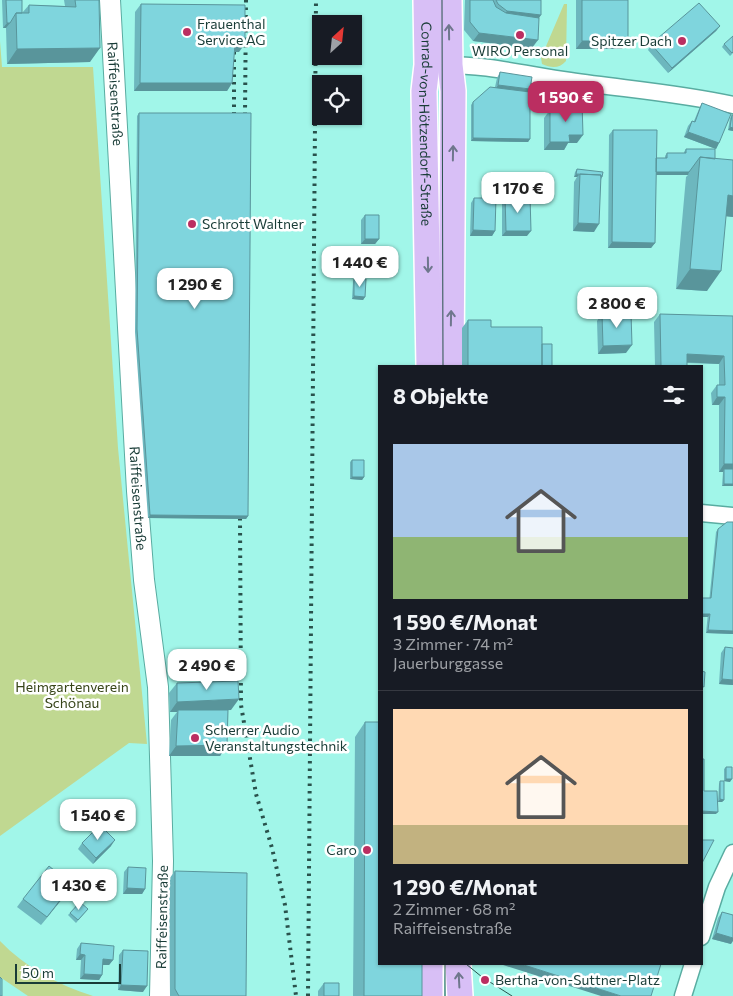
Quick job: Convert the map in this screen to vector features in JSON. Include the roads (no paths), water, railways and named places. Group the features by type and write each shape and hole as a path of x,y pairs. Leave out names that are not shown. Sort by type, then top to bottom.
{"main road":[{"name":"Conrad-von-Hötzendorf-Straße","path":"426,0 438,65 453,91 451,365"},
{"name":"Conrad-von-Hötzendorf-Straße","path":"429,365 424,91 438,65 449,0"},
{"path":"430,965 430,996"},
{"path":"458,965 460,996"}],"street":[{"name":"Raiffeisenstraße","path":"110,0 133,431 144,580 158,688 163,861 160,996"},
{"path":"438,65 500,69 569,81 704,98 733,105"},
{"path":"703,513 733,516"},
{"path":"703,931 717,888 733,852"},
{"path":"682,996 693,965"}],"tram line":[{"path":"442,0 443,365"},
{"path":"445,965 445,996"},
{"path":"467,965 512,996"}],"railway":[{"path":"245,115 246,0"},
{"path":"308,996 316,0"},
{"path":"234,52 234,115"},
{"path":"240,518 241,705 256,794 272,848 285,905 296,996"}],"place":[{"name":"Frauenthal Service AG","path":"187,32"},
{"name":"WIRO Personal","path":"520,35"},
{"name":"Spitzer Dach","path":"682,41"},
{"name":"Schrott Waltner","path":"192,224"},
{"name":"Scherrer Audio Veranstaltungstechnik","path":"195,738"},
{"name":"Caro","path":"367,850"},
{"name":"Bertha-von-Suttner-Platz","path":"485,980"}],"park label":[{"name":"Heimgartenverein Schönau","path":"72,696"}]}
